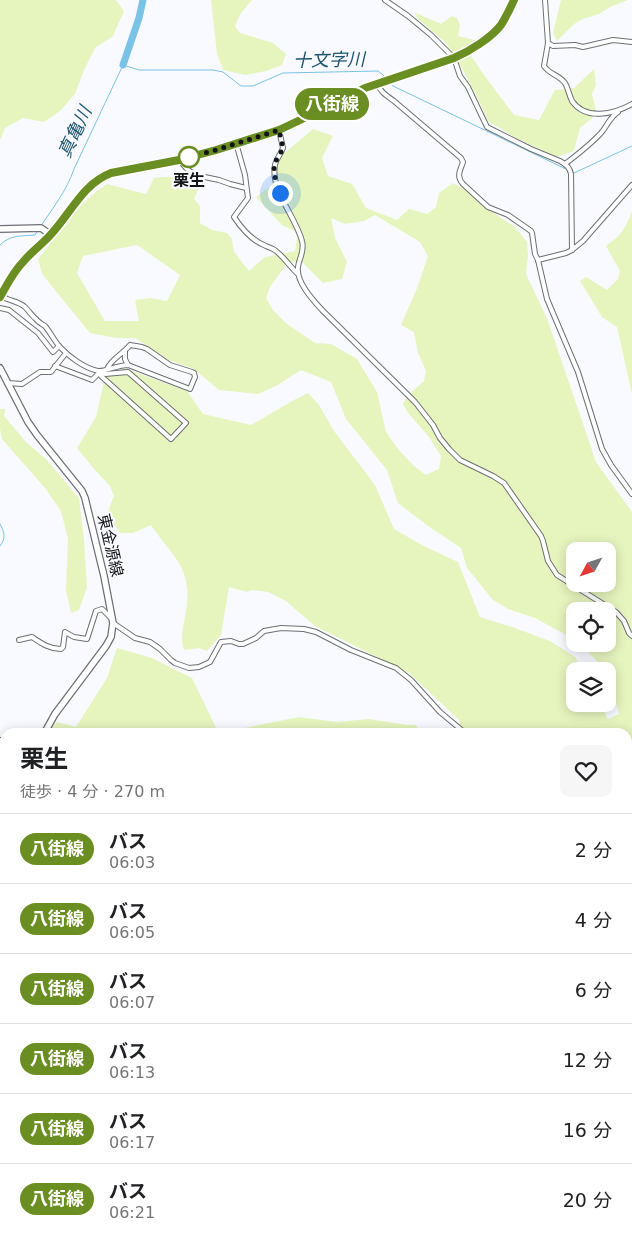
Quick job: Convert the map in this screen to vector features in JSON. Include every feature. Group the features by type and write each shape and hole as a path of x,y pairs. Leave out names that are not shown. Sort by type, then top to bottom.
{"main road":[{"path":"0,296 20,264 51,235 80,196 102,176 179,160 279,130 378,84 454,58 468,51 497,29 506,17 514,0"},
{"path":"0,229 41,228 51,235"},
{"name":"東金源線","path":"0,368 28,422 82,491 104,576 112,621 111,637 106,646 46,728"}],"street":[{"path":"385,0 408,16 448,50 454,58 460,76 468,87 487,127 565,164 571,171 572,250"},
{"path":"545,0 548,43 544,66 564,82 576,106 591,114 607,114 632,104"},
{"path":"548,43 554,46 575,45 582,47 612,40 632,42"},
{"path":"378,84 379,89 384,94 461,158 463,162 458,175 463,184 488,207 508,215 531,231 547,300 578,372 602,450 632,494"},
{"path":"565,164 592,143 605,128 612,116 622,109"},
{"path":"279,130 283,148 274,168 276,182 296,223 303,244 298,274 302,285 310,297 415,402 455,456 498,479 508,488 543,541 550,567 557,575 616,612 624,621 632,636"},
{"path":"236,143 245,175 248,198 234,217 249,235 266,246 274,248 283,256 298,274"},
{"path":"179,160 195,175 246,188"},
{"path":"538,260 572,250 583,241 632,185"},
{"path":"0,296 25,306 45,326 66,353 89,368 100,372 105,374 128,372 186,423 171,440 101,376 100,372"},
{"path":"0,308 9,310 38,333 53,352 59,346"},
{"path":"55,366 92,380 100,372 107,369 122,365 128,366 190,390 195,377 194,373 170,365 147,349 130,345 111,362 107,369"},
{"path":"126,350 125,359 128,366"},
{"path":"8,383 22,384 37,374 52,372 66,353"},
{"path":"19,640 32,637 43,645 61,649 66,632 74,637 87,639 96,611 102,609 112,621 135,638 150,642 175,663 189,668 199,667 210,662 221,642 231,641 243,644 256,638 264,631 281,628 304,629 316,632 352,650 396,668 411,680 440,712 459,728"}],"green space":[{"path":"0,0 116,0 124,11 113,36 95,48 75,94 60,111 44,122 23,118 5,128 0,140"},
{"path":"211,0 252,0 241,13 235,26 240,33 273,43 286,54 282,65 266,71 245,75 223,70 217,54"},
{"path":"561,0 628,0 574,24 557,41 553,33"},
{"path":"416,13 441,24 452,16 457,18 460,25 458,36 475,40 471,56 514,115 539,120 555,90 574,88 594,69 596,85 592,94 597,114 580,128 574,151 556,157 514,137 488,121 462,68 446,43 417,18"},
{"path":"313,129 333,136 322,158 328,176 352,184 366,208 397,220 409,209 427,214 436,207 439,193 453,183 471,193 491,211 515,227 527,242 526,274 548,321 596,462 632,512 632,728 459,728 460,721 409,673 315,626 286,601 268,592 251,590 247,592 229,587 221,635 207,651 199,648 184,650 182,636 187,608 187,591 186,579 182,569 151,525 133,533 120,533 109,516 109,508 114,496 110,486 77,448 96,417 105,377 124,368 187,391 203,414 251,425 308,393 319,405 334,431 375,485 394,529 458,562 480,617 550,641 575,657 578,662 566,662 566,712 604,712 608,719 619,714 616,703 616,662 598,662 588,652 616,652 616,602 566,602 566,635 535,618 508,609 493,600 467,568 461,548 398,503 387,470 346,419 331,382 301,370 276,386 258,394 219,390 194,369 169,360 135,338 116,338 90,333 42,274 38,259 87,199 107,184 146,194 154,178 161,177 178,178 188,181 199,188 194,199 200,206 200,223 212,230 227,233 232,239 234,252 249,271 265,257 295,251 298,232 283,226 256,197 271,186 281,156","holes":["375,215 420,242 428,256 418,286 401,325 414,332 418,353 426,371 424,381 407,396 403,404 408,413 429,437 441,456 439,469 426,475 414,466 398,449 386,432 377,392 357,359 331,344 315,343 287,324 273,310 266,298 270,287 286,265 300,260 323,283 342,279 347,262 335,238 331,218 345,224 364,221","137,245 180,275 167,301 150,298 135,300 139,321 105,321 77,273 83,256"]},
{"path":"632,211 632,394 617,327 602,317 580,281 586,277 607,290 618,279 620,271 606,246 622,231"},
{"path":"0,409 5,409 4,416 26,442 47,460 79,498 87,587 79,610 71,613 66,590 68,539 61,511 45,488 2,439"},
{"path":"117,648 152,658 192,678 216,728 51,728 57,722 76,727 107,678"},
{"path":"299,717 337,722 369,719 416,725 418,728 245,728"}],"waterway":[{"name":"真亀川","path":"123,65 143,0"},
{"name":"十文字川","path":"40,227 68,184 123,65 139,70 213,70 223,72 241,86 253,86 283,73 378,71 386,78"},
{"name":"十文字川","path":"390,83 568,170"},
{"name":"十文字川","path":"572,172 574,173 632,146"},
{"name":"真亀川","path":"0,245 7,239 35,235 38,230"},
{"name":"真亀川","path":"0,524 4,535 0,546"}],"bus line":[{"name":"八街線","path":"0,297 17,268 51,235 80,196 102,176 179,160 279,130 365,88 454,58 468,51 497,29 506,17 514,0"}],"place":[{"name":"栗生","path":"189,157"}],"route":[{"path":"189,157 279,130 283,148 274,168 280,193"}]}
